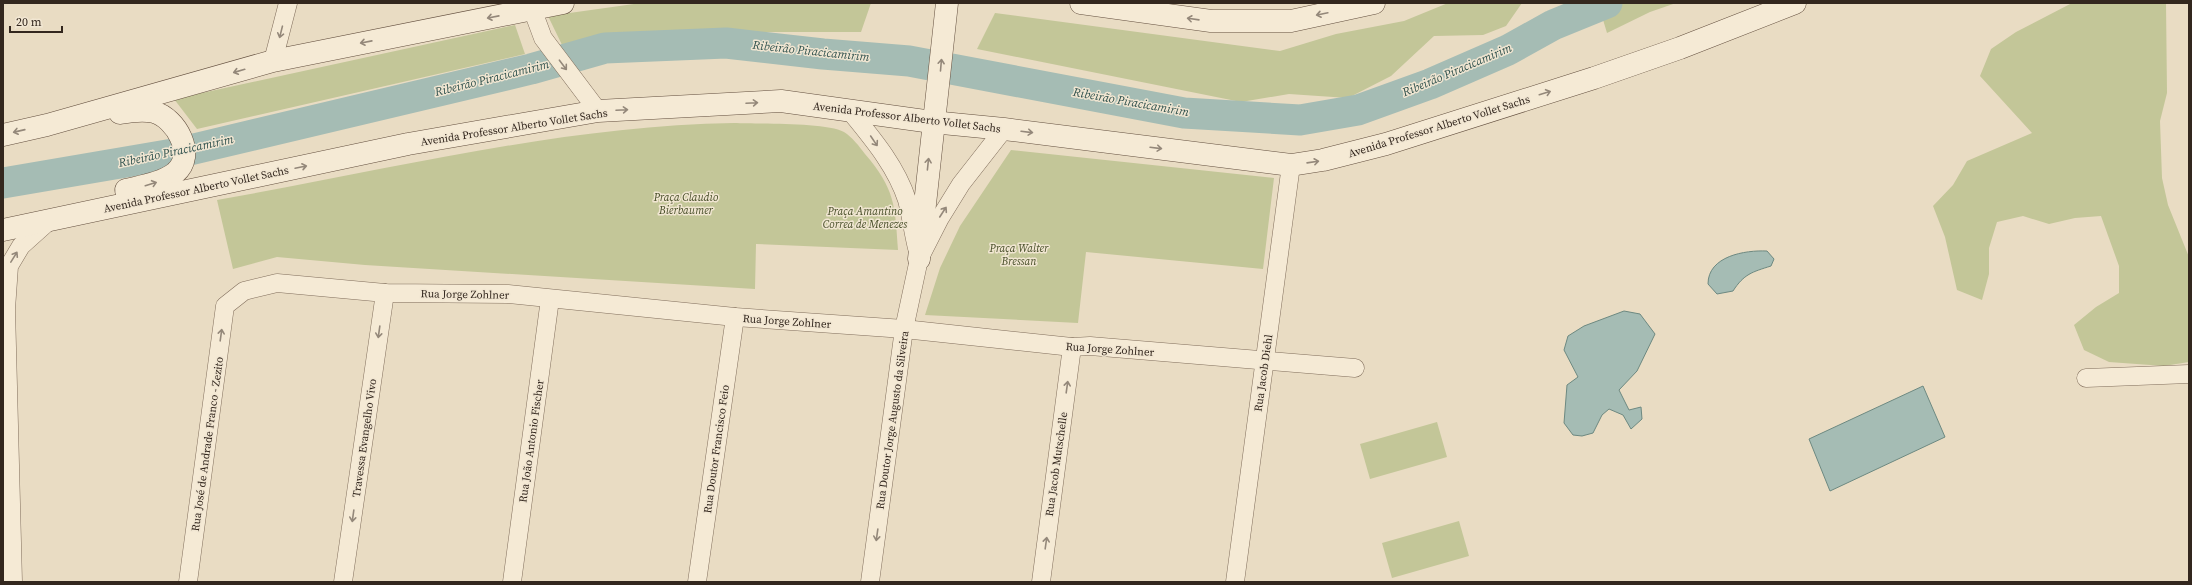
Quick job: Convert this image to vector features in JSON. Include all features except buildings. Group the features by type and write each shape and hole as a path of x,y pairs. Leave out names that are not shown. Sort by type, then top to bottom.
{"main road":[{"path":"3,135 47,125 274,61 531,6 563,3"},
{"path":"919,259 932,122 939,89 947,3"},
{"path":"1081,3 1218,21 1291,21 1374,3"},
{"name":"Avenida Professor Alberto Vollet Sachs","path":"3,230 408,144 598,111 781,101 932,122 1004,129 1291,164 1323,160 1386,144 1673,51 1795,3"},
{"path":"47,125 141,110 154,112 165,118 184,144 185,159 176,173 160,181 82,202 61,211 50,220"}],"street":[{"path":"274,61 288,3"},
{"path":"531,6 542,38 598,111"},
{"name":"Rua Doutor Jorge Augusto da Silveira","path":"850,111 872,138 895,173 906,199 919,259"},
{"name":"Rua Doutor Jorge Augusto da Silveira","path":"870,582 904,329 919,259 940,218 961,184 1004,129"},
{"name":"Rua Jacob Diehl","path":"1235,582 1291,164"},
{"path":"12,582 5,379 6,308 9,266 21,246 50,220"},
{"name":"Rua Jorge Zohlner","path":"225,306 244,291 277,283 385,293 508,294 735,317 904,329 1072,347 1090,346 1264,362 1355,368"},
{"name":"Travessa Evangelho Vivo","path":"343,582 385,293"},
{"name":"Rua João Antonio Fischer","path":"512,582 550,299"},
{"name":"Rua José de Andrade Franco - Zezito","path":"188,582 225,306"},
{"name":"Rua Doutor Francisco Feio","path":"697,582 735,317"},
{"name":"Rua Jacob Mutschelle","path":"1041,582 1072,347"},
{"path":"2086,378 2189,374"}],"green space":[{"path":"641,3 871,3 861,32 622,32 563,47 548,16"},
{"path":"1448,3 1522,3 1506,26 1483,35 1434,36 1391,76 1348,98 1289,94 1241,102 977,49 995,13 1280,51 1336,34 1404,21"},
{"path":"1598,3 1676,3 1650,12 1607,33"},
{"path":"2072,3 2166,3 2167,93 2160,121 2162,178 2168,205 2189,257 2189,362 2164,366 2109,362 2084,350 2074,325 2096,307 2119,293 2119,266 2101,216 2075,218 2049,224 2023,216 1997,222 1989,248 1989,274 1982,300 1957,290 1945,237 1933,206 1953,185 1967,161 2032,133 1980,76 1991,49 2016,32"},
{"path":"515,25 525,54 197,129 174,99"},
{"name":"Praça Claudio Bierbaumer","path":"734,123 807,125 835,129 847,134 853,139 875,166 888,188 892,198 896,221 898,250 756,244 755,289 365,265 277,257 233,269 217,200 474,151 539,141 604,132 669,126"},
{"name":"Praça Walter Bressan","path":"1011,150 1274,178 1263,269 1086,252 1078,323 925,315 940,268 960,226"},
{"path":"1437,422 1447,457 1370,479 1360,444"},
{"path":"1459,521 1469,556 1392,578 1382,543"}],"water":[{"path":"1767,251 1774,259 1771,266 1749,274 1733,291 1717,294 1708,284 1714,267 1721,261 1729,257 1748,252"},
{"path":"1624,311 1640,314 1655,334 1637,371 1619,390 1629,410 1641,407 1642,419 1631,429 1623,415 1609,409 1602,415 1593,433 1582,436 1573,435 1564,423 1567,385 1578,377 1564,350 1568,336 1584,326"},
{"path":"1923,386 1945,437 1830,491 1809,439"}],"waterway":[{"name":"Ribeirão Piracicamirim","path":"3,183 173,154 531,69 605,48 726,43 823,54 909,61 1184,113 1300,120 1358,110 1430,84 1508,50 1553,25 1607,3"}],"park label":[{"name":"Praça Amantino Correa de Menezes","path":"865,217"}]}
